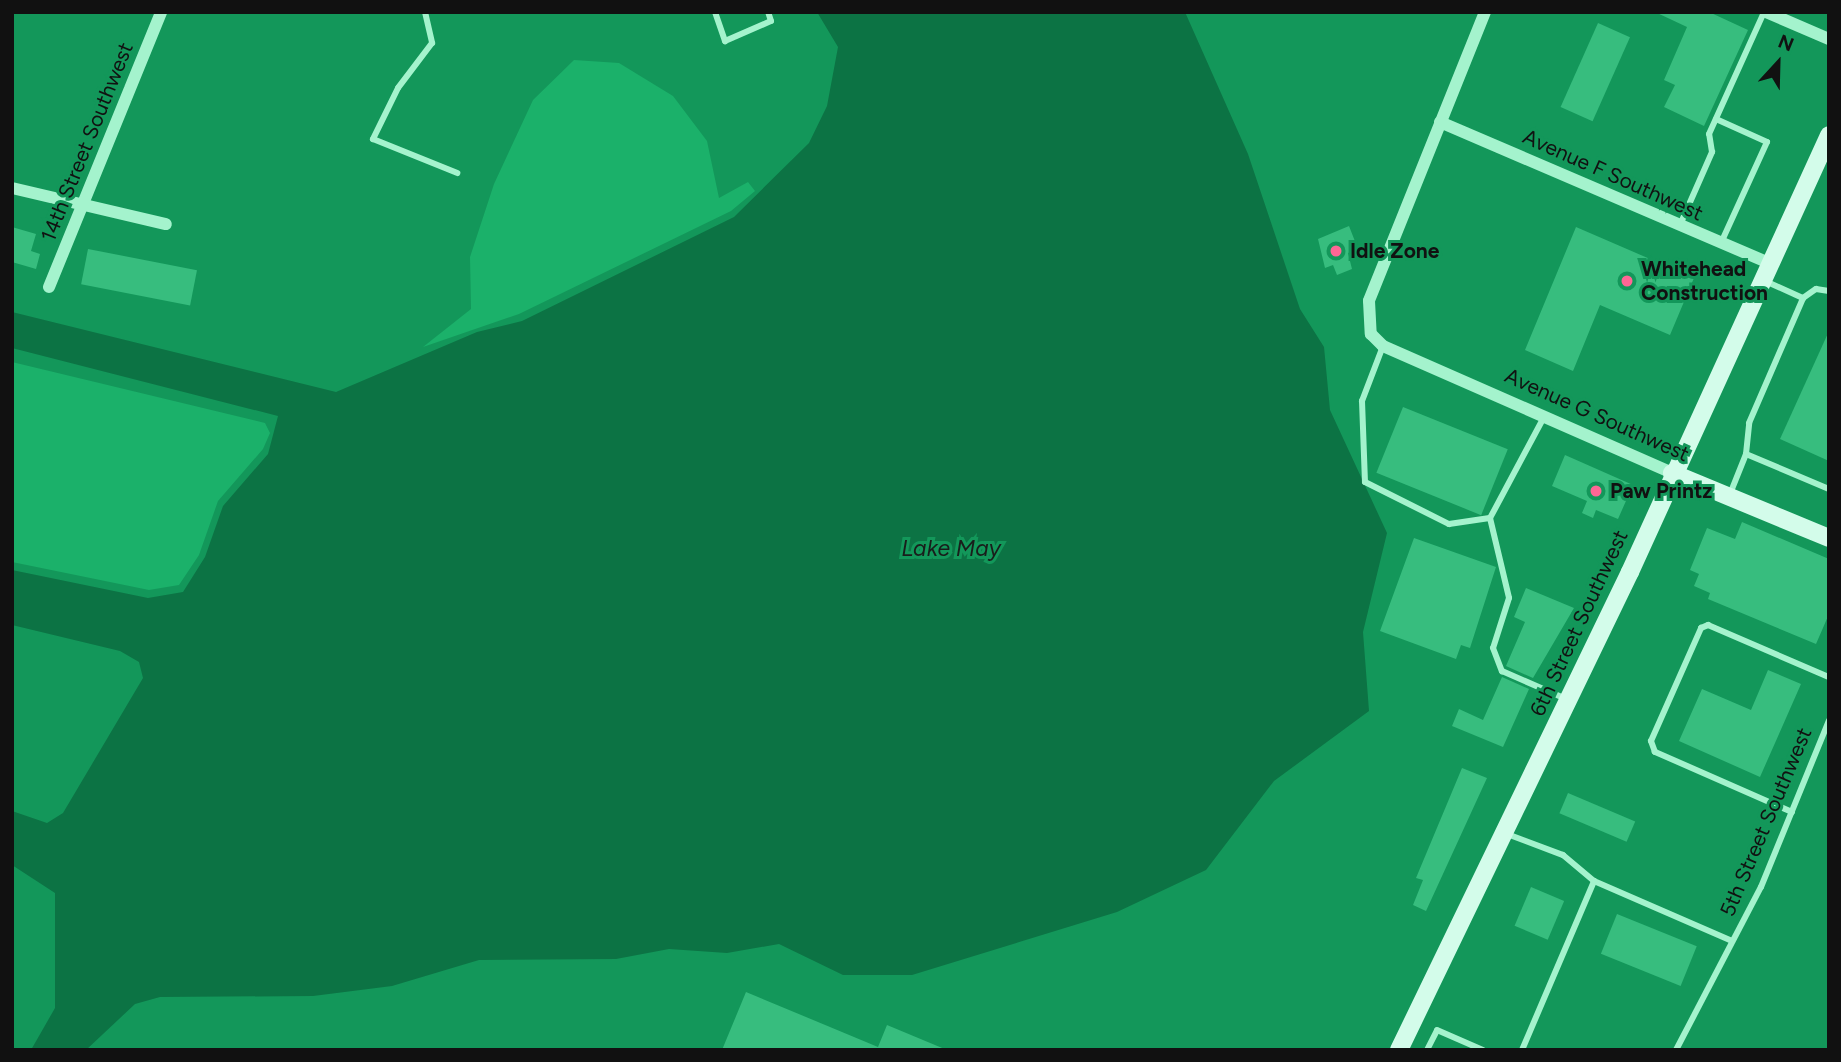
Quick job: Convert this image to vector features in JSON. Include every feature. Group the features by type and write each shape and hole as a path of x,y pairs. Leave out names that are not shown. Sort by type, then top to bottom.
{"street":[{"name":"14th Street Southwest","path":"49,287 80,204 161,12"},
{"path":"1383,346 1371,334 1367,314 1485,12"},
{"path":"1765,12 1782,15 1829,39"},
{"name":"Avenue F Southwest","path":"1440,122 1721,243 1767,272"},
{"name":"6th Street Southwest","path":"1399,1050 1506,833 1767,272 1822,168 1829,135"},
{"path":"12,188 166,224"},
{"name":"Avenue G Southwest","path":"1383,346 1672,473 1829,538"}],"lane":[{"path":"425,12 432,43 398,88 373,139 457,173"},
{"path":"715,12 725,41 771,21 768,12"},
{"path":"1680,225 1712,152 1709,134 1765,12"},
{"path":"1716,119 1767,142 1721,243"},
{"path":"1767,272 1803,298"},
{"path":"1730,496 1746,454 1749,424 1803,298 1816,289 1829,291"},
{"path":"1383,346 1362,401 1365,481 1449,524 1490,518"},
{"path":"1545,416 1490,518 1509,598 1493,648 1494,664 1568,700"},
{"path":"1746,454 1829,489"},
{"path":"1792,812 1655,752 1651,741 1701,628 1708,625 1829,677"},
{"name":"5th Street Southwest","path":"1676,1050 1732,941 1792,812 1829,720"},
{"path":"1506,833 1563,855 1594,881 1732,941"},
{"path":"1522,1050 1594,881"},
{"path":"1427,1050 1437,1030 1483,1050"}],"shaded area":[{"path":"574,60 619,63 673,96 707,141 719,198 748,182 755,191 731,211 519,314 423,347 471,309 470,257 494,184 533,100"},
{"path":"12,362 265,423 270,433 263,449 218,501 199,555 179,585 149,590 12,562"}],"water":[{"name":"Lake May","path":"817,12 1185,12 1248,154 1300,309 1324,347 1330,410 1387,533 1363,632 1369,711 1274,781 1206,870 1117,912 912,975 843,975 779,944 727,953 669,949 616,959 479,960 392,986 313,996 160,997 135,1004 86,1050 31,1050 55,1008 55,893 12,865 12,811 47,823 63,813 143,678 139,662 120,651 12,625 12,570 148,598 183,592 205,557 223,506 268,454 278,416 12,348 12,312 336,392 477,332 522,321 734,217 809,143 827,106 838,47"}],"building":[{"path":"1655,12 1709,12 1748,30 1704,126 1664,107 1675,85 1664,80 1687,27"},
{"path":"1598,23 1630,37 1593,121 1561,107"},
{"name":"Idle Zone","path":"1349,226 1358,249 1348,253 1352,269 1337,275 1333,265 1325,268 1318,239"},
{"path":"12,227 36,234 31,251 40,254 36,269 12,262"},
{"path":"1576,227 1694,278 1670,335 1600,305 1573,371 1525,350"},
{"path":"88,249 197,270 190,306 81,284"},
{"path":"1829,331 1829,461 1780,439"},
{"path":"1403,407 1508,449 1481,515 1376,473"},
{"path":"1565,455 1633,485 1618,519 1596,510 1593,518 1582,513 1587,501 1552,486"},
{"path":"1742,522 1829,559 1829,614 1816,644 1708,599 1710,593 1694,586 1699,574 1690,570 1707,528 1735,539"},
{"path":"1414,538 1496,567 1470,648 1461,645 1456,659 1380,631"},
{"path":"1526,588 1574,608 1533,678 1506,666 1525,622 1514,617"},
{"path":"1768,670 1801,684 1760,777 1679,741 1702,689 1751,710"},
{"path":"1502,677 1529,689 1503,747 1452,726 1459,709 1483,720"},
{"path":"1462,768 1487,778 1426,911 1413,905 1423,880 1416,878"},
{"path":"1568,793 1635,822 1627,842 1559,813"},
{"path":"1531,887 1564,901 1548,940 1515,926"},
{"path":"1617,914 1697,946 1681,986 1601,954"},
{"path":"746,992 878,1047 887,1025 947,1050 722,1050"}],"place":[{"name":"Idle Zone","path":"1336,251"},
{"name":"Whitehead Construction","path":"1627,281"},
{"name":"Paw Printz","path":"1596,491"}]}
